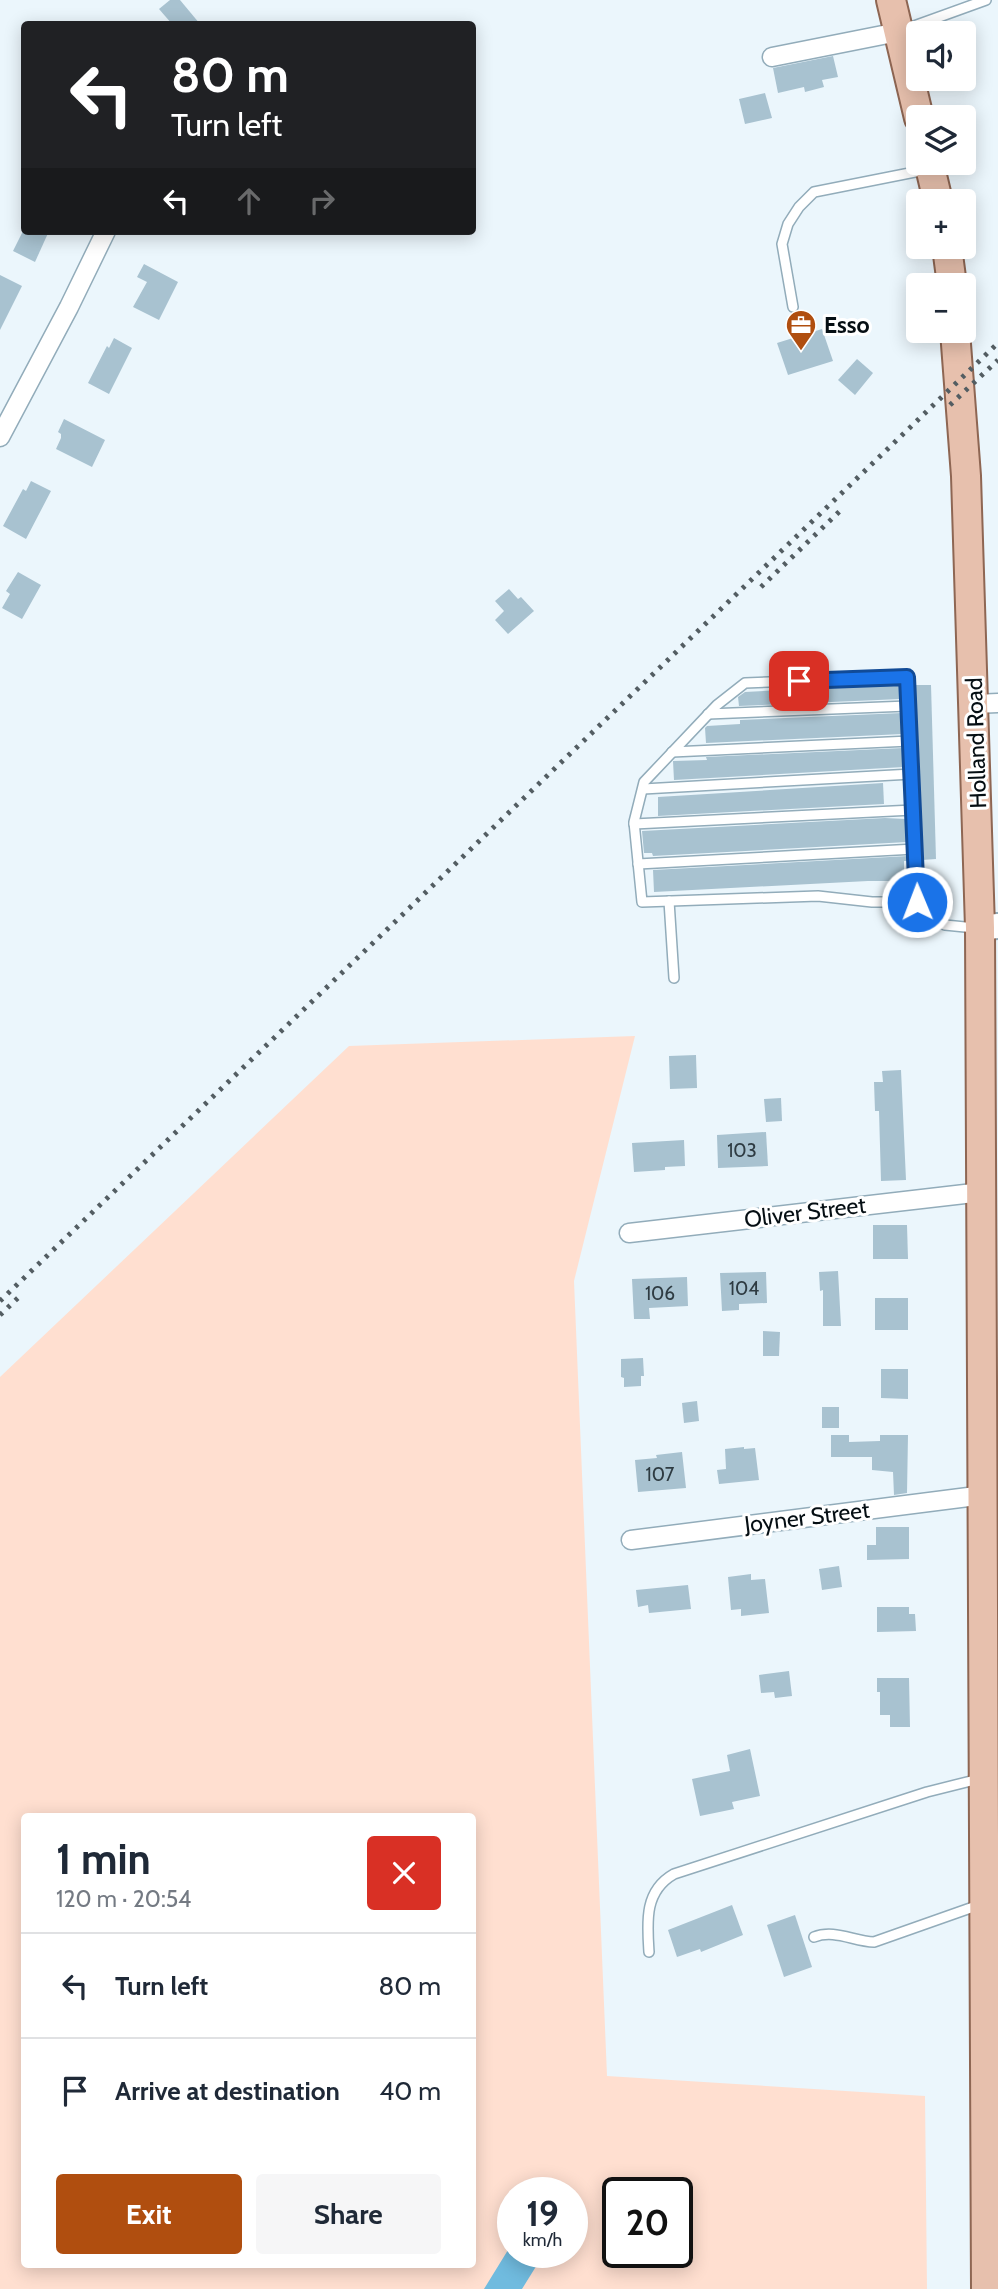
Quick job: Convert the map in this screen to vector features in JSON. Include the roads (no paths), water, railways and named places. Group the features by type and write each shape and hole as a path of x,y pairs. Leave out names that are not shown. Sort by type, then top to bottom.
{"main road":[{"path":"891,0 916,105"},
{"name":"Holland Road","path":"956,343 966,476 991,700 989,927 982,1192 990,1230 984,1495 991,1741 984,1777 984,1904 992,2195 986,2289"}],"street":[{"path":"772,57 898,32"},
{"path":"0,437 104,235"},
{"name":"Oliver Street","path":"629,1233 982,1192"},
{"name":"Joyner Street","path":"631,1540 984,1495"}],"lane":[{"path":"898,32 986,0"},
{"path":"793,307 782,244 788,225 799,207 814,192 906,171"},
{"path":"917,902 872,902 818,896 642,902 634,824 644,782 708,714 745,683 907,677 917,902 926,917 945,925 963,929 989,927"},
{"path":"708,714 908,706"},
{"path":"672,752 910,741"},
{"path":"643,789 912,774"},
{"path":"634,824 913,810"},
{"path":"638,864 915,849"},
{"path":"669,901 674,978"},
{"path":"649,1952 650,1901 656,1889 674,1874 927,1792 984,1777"},
{"path":"814,1937 822,1933 834,1933 858,1941 873,1941 984,1904"}],"water":[{"path":"497,2268 535,2268 522,2289 484,2289"}],"railway":[{"path":"0,1301 998,343"},
{"path":"950,405 998,360"},
{"path":"761,587 842,509"},
{"path":"0,1315 20,1296"}],"place":[{"name":"Esso","path":"801,352"}]}
